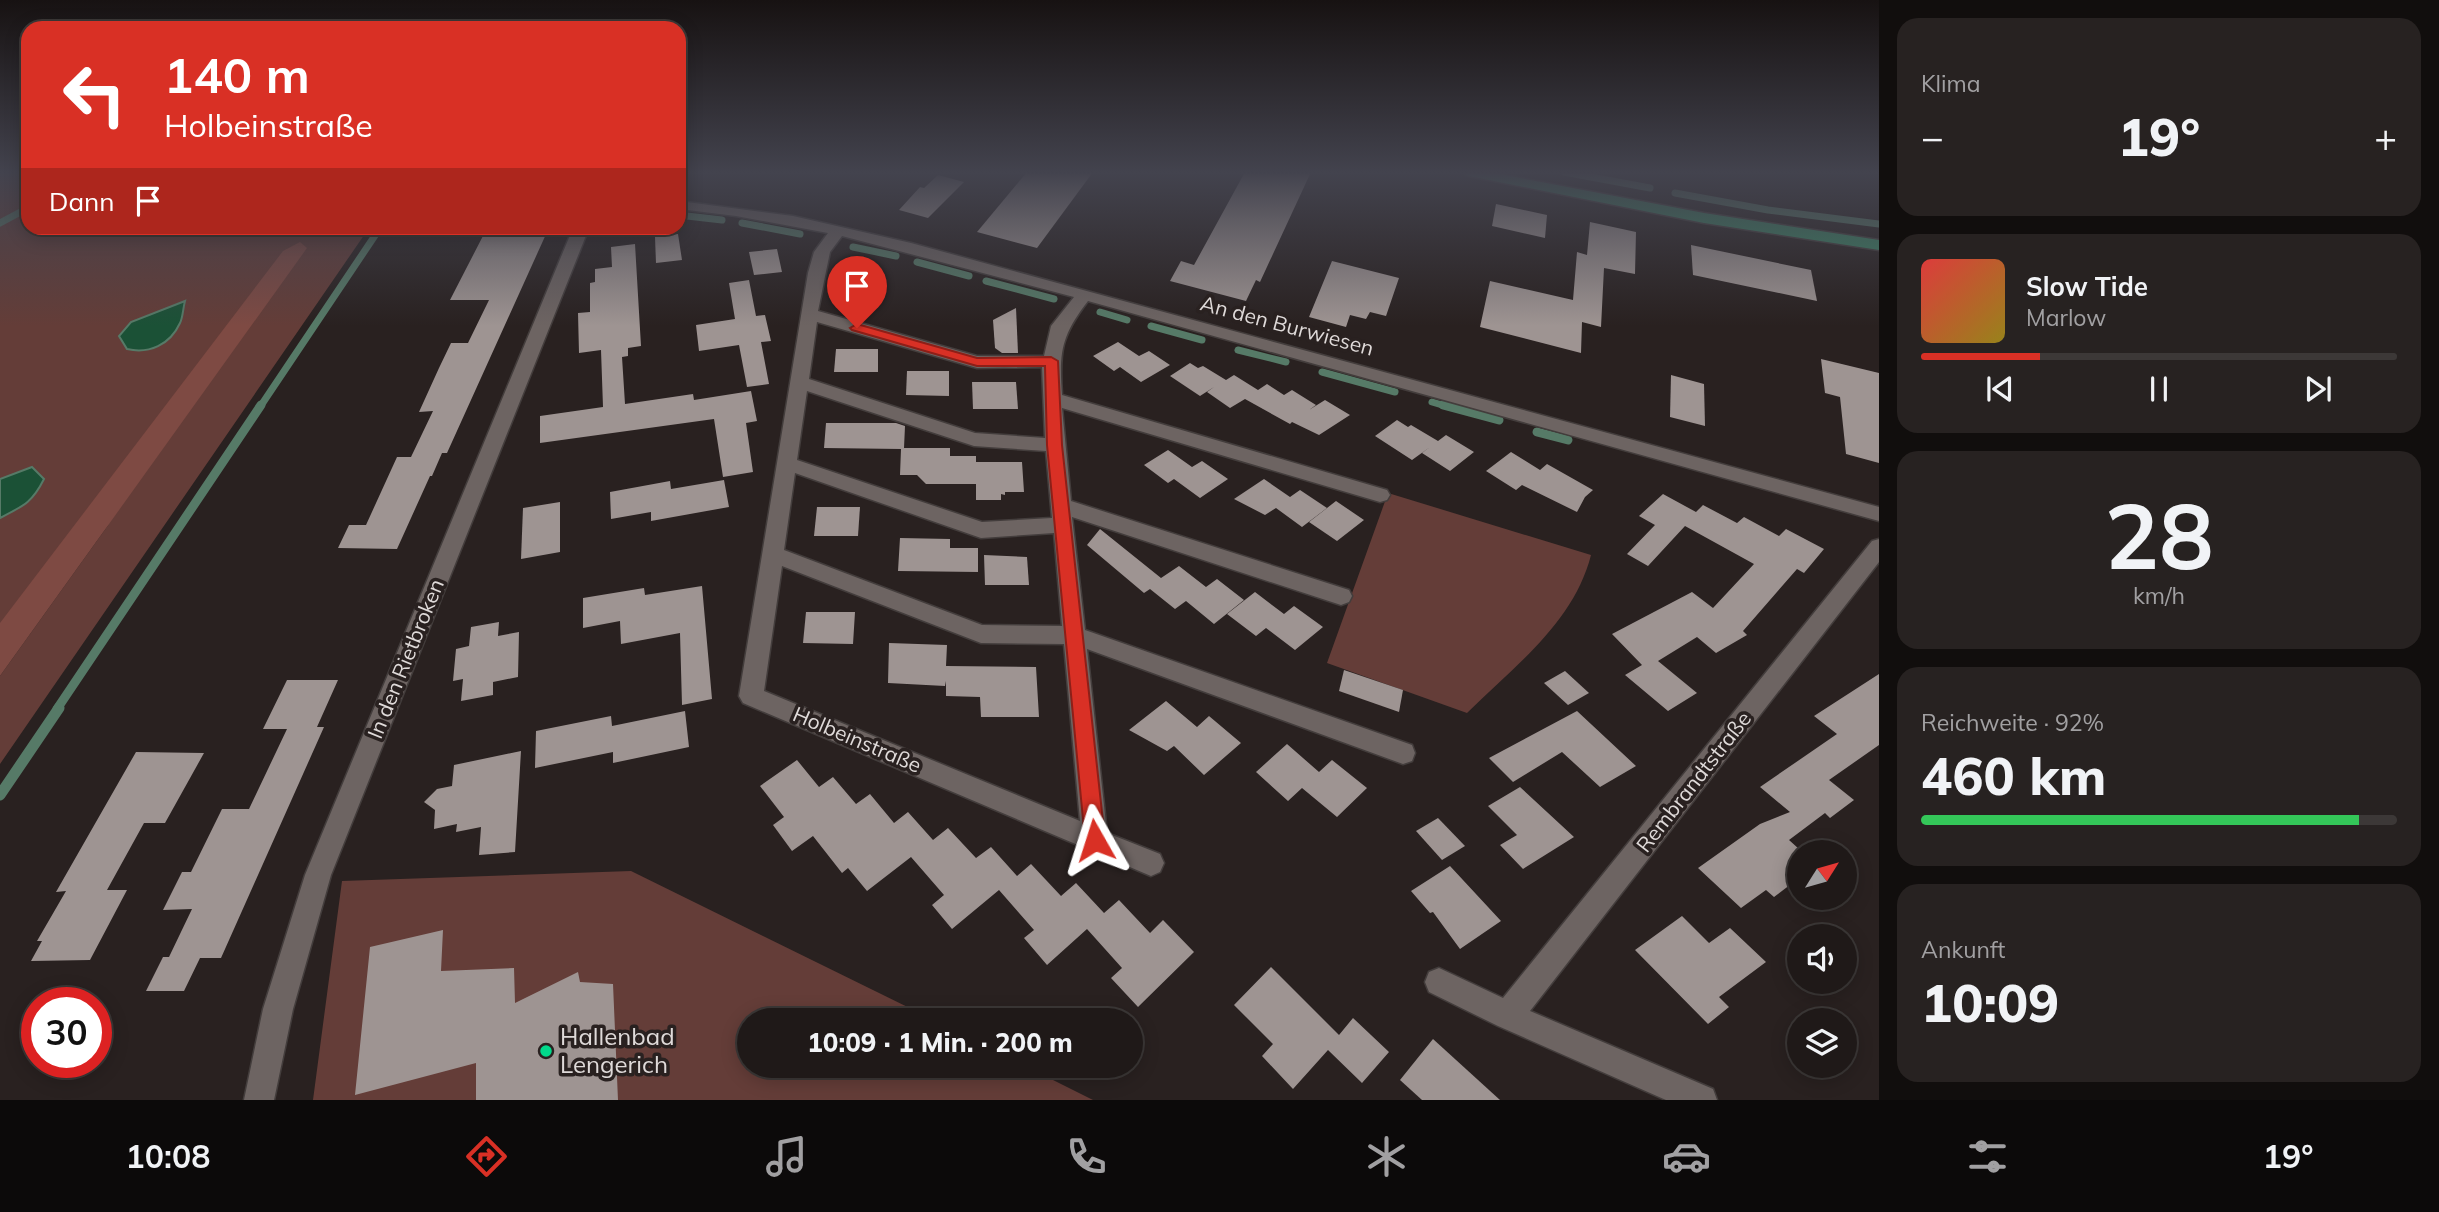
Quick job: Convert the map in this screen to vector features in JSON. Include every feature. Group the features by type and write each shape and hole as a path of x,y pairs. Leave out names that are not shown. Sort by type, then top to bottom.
{"main road":[{"path":"1739,223 1879,245"}],"street":[{"name":"An den Burwiesen","path":"803,223 838,230 1426,387 1879,514"},
{"name":"Holbeinstraße","path":"838,230 822,252 816,273 751,696 1151,863"},
{"name":"In den Rietbroken","path":"259,1100 278,1009 318,875 578,235"},
{"path":"1084,296 1060,326 1051,361 1055,445 1095,840"},
{"path":"809,314 977,362 1051,361"},
{"path":"799,382 974,439 1055,445"},
{"path":"1053,399 1380,495"},
{"path":"786,463 981,530 1063,516 1341,596"},
{"name":"Rembrandtstraße","path":"1508,1016 1879,547"},
{"path":"774,555 981,634 1073,635 1403,753"},
{"path":"1438,982 1508,1016 1702,1100"}],"shaded area":[{"path":"0,223 21,223 21,235 364,235 0,764 0,676 109,524 0,657"},
{"path":"300,242 307,248 0,676 0,623 283,251"},
{"path":"185,301 180,323 165,342 151,349 127,349 119,336 131,322"},
{"path":"32,467 44,479 40,487 26,503 0,518 0,479"},
{"path":"1388,493 1591,555 1583,579 1557,622 1541,642 1467,713 1327,663"},
{"path":"631,871 910,1008 737,1008 737,1078 1049,1078 1093,1100 313,1100 342,881"}],"building":[{"path":"984,223 1055,223 1037,248 977,232"},
{"path":"1217,223 1287,223 1260,282 1256,280 1246,301 1170,281 1181,261 1194,265"},
{"path":"1492,223 1546,223 1545,238 1492,226"},
{"path":"1590,223 1636,232 1635,274 1604,268 1601,327 1582,322 1581,353 1480,327 1490,281 1573,300 1577,252 1587,255"},
{"path":"483,235 546,235 447,453 442,453 430,476 397,549 338,548 349,525 366,525 397,457 411,457 433,411 419,412 451,343 468,343 489,300 450,300"},
{"path":"678,235 682,260 656,263 655,237"},
{"path":"635,244 641,346 628,348 628,356 622,357 625,404 693,394 694,400 751,391 757,421 746,423 753,472 723,477 714,419 540,443 540,416 603,407 601,350 579,353 578,313 590,312 590,283 595,282 595,269 612,267 611,247"},
{"path":"1691,245 1811,270 1817,301 1693,275"},
{"path":"777,249 782,272 754,275 749,252"},
{"path":"1332,261 1399,278 1386,316 1370,312 1366,319 1350,315 1346,327 1309,317"},
{"path":"749,280 756,316 765,315 771,341 761,342 769,384 747,387 739,345 699,351 696,325 735,319 729,283"},
{"path":"1016,308 1018,353 1002,353 995,348 993,320"},
{"path":"1118,342 1139,356 1149,351 1170,365 1141,382 1120,367 1114,371 1093,356"},
{"path":"836,349 878,349 878,372 834,372"},
{"path":"1821,359 1879,373 1879,463 1846,454 1840,397 1825,393"},
{"path":"1190,363 1198,368 1203,366 1226,380 1234,375 1258,390 1267,384 1284,395 1292,390 1316,405 1309,410 1325,400 1350,415 1319,435 1292,422 1290,424 1245,399 1230,408 1207,392 1214,387 1200,396 1170,376"},
{"path":"907,371 949,371 949,396 906,395"},
{"path":"1671,375 1704,384 1705,426 1670,417"},
{"path":"972,382 1016,382 1018,409 973,409"},
{"path":"1397,420 1438,441 1446,435 1474,452 1450,471 1422,453 1430,447 1412,460 1375,436"},
{"path":"826,423 896,423 905,426 904,448 950,448 950,456 976,456 976,462 1022,462 1024,492 1005,492 1005,495 1001,494 1001,500 976,500 976,484 926,484 917,475 900,475 901,449 824,448"},
{"path":"1168,450 1192,467 1202,461 1228,479 1200,498 1174,479 1168,483 1144,465"},
{"path":"1511,452 1540,470 1547,464 1593,490 1585,497 1577,512 1522,485 1516,490 1486,471"},
{"path":"1264,479 1290,497 1300,490 1327,508 1302,527 1276,508 1265,515 1234,499"},
{"path":"724,480 729,507 651,521 651,512 611,519 610,492 670,481 671,489"},
{"path":"1663,494 1696,512 1703,505 1737,523 1744,517 1779,536 1786,529 1824,549 1804,573 1797,569 1743,631 1747,635 1716,653 1697,637 1658,661 1697,693 1668,711 1625,675 1642,665 1612,634 1692,592 1713,608 1754,564 1685,526 1648,566 1627,554 1655,525 1639,516"},
{"path":"1336,501 1364,520 1337,541 1309,522"},
{"path":"560,502 560,552 521,559 523,508"},
{"path":"817,507 860,507 858,536 814,536"},
{"path":"1100,529 1161,578 1179,566 1206,587 1217,579 1244,600 1214,624 1186,601 1175,609 1150,589 1144,593 1087,545"},
{"path":"900,538 950,539 950,548 978,548 978,572 898,571"},
{"path":"984,555 1027,557 1029,585 985,585"},
{"path":"702,586 712,699 682,705 680,633 621,644 620,621 583,628 583,598 644,588 645,595"},
{"path":"1255,592 1284,614 1294,606 1323,627 1295,650 1266,628 1256,636 1227,614"},
{"path":"806,612 855,612 853,644 803,643"},
{"path":"499,622 498,636 519,632 518,677 493,682 493,695 461,701 463,679 453,681 456,649 469,646 471,627"},
{"path":"889,643 947,645 946,666 1036,667 1039,717 981,717 980,697 946,696 946,681 945,686 888,683"},
{"path":"1344,670 1403,690 1399,712 1339,691"},
{"path":"1565,671 1589,693 1568,705 1544,683"},
{"path":"1879,674 1879,745 1829,780 1854,800 1830,818 1825,813 1787,840 1787,887 1774,897 1766,890 1741,908 1698,868 1760,824 1790,812 1760,787 1837,734 1814,716"},
{"path":"287,680 338,680 317,727 324,727 221,958 200,958 184,991 146,991 163,957 169,957 192,909 163,910 182,872 191,872 222,809 249,809 287,729 263,729"},
{"path":"1166,701 1197,727 1209,716 1241,743 1204,775 1174,746 1167,751 1129,730"},
{"path":"685,711 689,747 613,763 613,752 535,768 536,731 611,716 612,726"},
{"path":"1577,711 1636,766 1600,787 1562,752 1513,782 1489,758"},
{"path":"1287,744 1319,772 1332,760 1367,788 1337,817 1302,788 1288,801 1256,772"},
{"path":"521,751 515,852 479,855 481,827 456,832 457,824 434,829 435,810 424,802 437,789 452,786 454,765"},
{"path":"136,752 204,753 165,823 144,823 107,890 127,890 90,960 31,961 42,941 37,941 66,891 56,892"},
{"path":"797,760 819,787 833,777 856,804 870,794 894,823 908,812 933,840 948,828 976,858 991,847 1017,876 1031,864 1061,896 1076,883 1104,913 1119,900 1150,933 1163,920 1194,952 1138,1007 1111,978 1122,968 1087,929 1047,965 1024,938 1034,930 999,890 952,929 932,905 944,895 911,857 867,891 848,868 842,873 813,836 792,851 773,825 784,817 760,786"},
{"path":"1520,787 1574,837 1523,869 1500,845 1517,835 1488,806"},
{"path":"1438,818 1465,846 1442,860 1416,831"},
{"path":"1450,866 1501,921 1460,949 1433,912 1430,913 1411,891"},
{"path":"1682,916 1709,943 1730,928 1766,962 1719,997 1729,1007 1708,1024 1635,950"},
{"path":"443,930 441,971 514,968 515,1003 578,972 580,982 613,984 618,1100 476,1100 476,1063 355,1095 370,947"},
{"path":"1271,967 1339,1035 1353,1018 1389,1052 1362,1083 1328,1050 1293,1089 1262,1056 1273,1044 1234,1005"},
{"path":"1433,1039 1500,1100 1422,1100 1400,1080"}],"waterway":[{"path":"744,223 800,234"},
{"path":"1874,223 1879,224"},
{"path":"260,407 375,235"},
{"path":"853,247 896,256"},
{"path":"917,262 969,276"},
{"path":"986,281 1054,299"},
{"path":"1100,312 1127,320"},
{"path":"1151,326 1202,340"},
{"path":"1238,350 1286,362"},
{"path":"1322,372 1395,392"},
{"path":"1432,402 1449,407"},
{"path":"57,709 261,405"},
{"path":"1443,405 1499,420"},
{"path":"1537,432 1568,440"},
{"path":"0,795 59,708"}],"place":[{"name":"Hallenbad Lengerich","path":"546,1051"}],"route":[{"path":"857,328 977,362 1051,361 1055,445 1095,840"}]}
